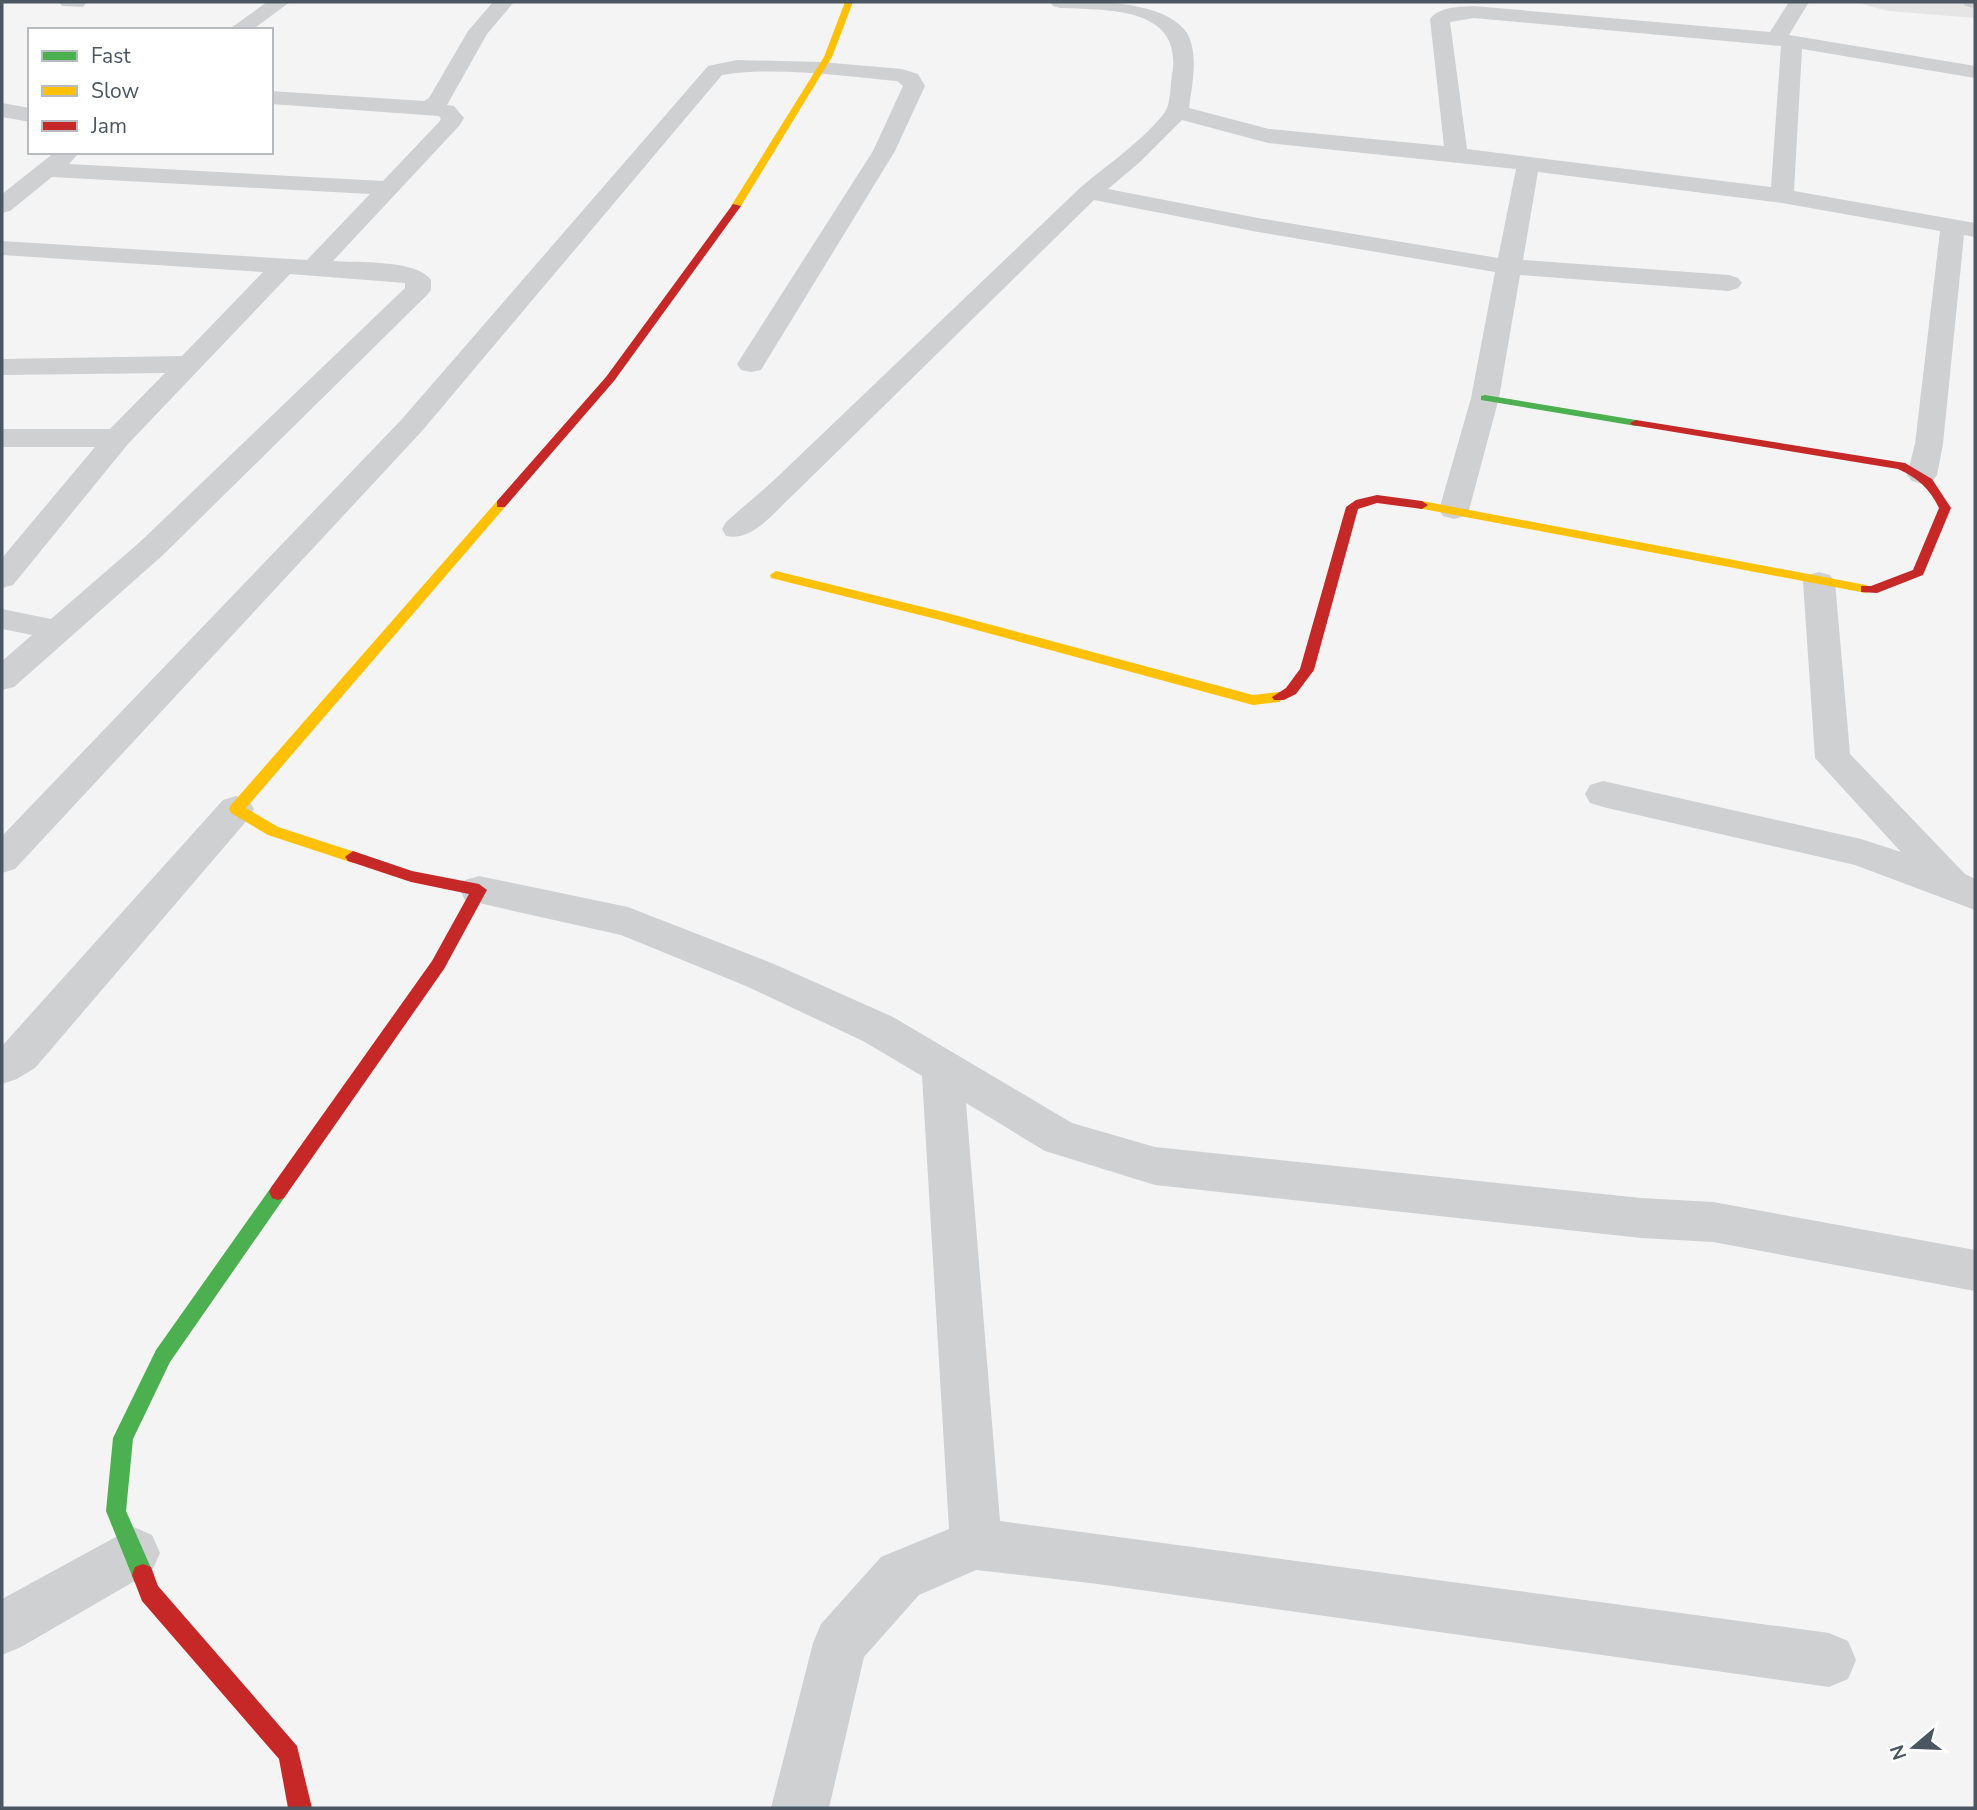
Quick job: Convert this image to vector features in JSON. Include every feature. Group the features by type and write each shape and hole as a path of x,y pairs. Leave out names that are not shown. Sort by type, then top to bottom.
{"street":[{"path":"241,28 280,2"},
{"path":"428,108 438,102 478,31 504,2"},
{"path":"2,1067 20,1056 610,379 750,188 821,68 849,2"},
{"path":"737,529 783,488 1089,192 1132,157 1177,112 1184,68 1178,35 1160,16 1115,5 1060,2"},
{"path":"1782,196 1784,40 1799,2"},
{"path":"1456,154 1440,19 1451,14 1474,12 1784,40 1975,72"},
{"path":"2,859 412,425 715,70 737,66 821,68 902,75 910,79 914,86 884,151 751,364"},
{"path":"273,97 428,108 446,111 453,118 391,188 315,266"},
{"path":"2,110 28,115"},
{"path":"1177,112 1268,136 1456,154 1782,196 1964,228 1922,475"},
{"path":"2,206 66,154"},
{"path":"1454,510 1485,398 1528,164"},
{"path":"46,170 391,188"},
{"path":"1089,192 1258,225 1509,267 1729,283"},
{"path":"2,248 315,266 411,275 418,280 418,290 152,548 2,679"},
{"path":"2,578 118,438 284,265"},
{"path":"2,367 191,364"},
{"path":"776,575 938,615 1253,700 1282,698 1296,689 1307,670 1352,507 1363,500 1378,498 1454,510 1819,582 1872,590 1918,572 1945,508 1935,484 1900,466 1485,398"},
{"path":"2,438 118,438"},
{"path":"1819,582 1833,758 1965,891"},
{"path":"2,619 57,630"},
{"path":"1603,794 1861,853 1965,891"},
{"path":"236,809 272,831 411,876 628,922 760,975 878,1029 1060,1138 1154,1166 1641,1218 1713,1222 1975,1269"},
{"path":"300,1808 289,1754 150,1593 116,1511 123,1438 163,1356 438,965 479,890"},
{"path":"942,1067 976,1544"},
{"path":"800,1808 840,1643 900,1576 976,1544 1098,1558 1829,1660"},
{"path":"2,1628 134,1553"}],"shaded area":[{"path":"1855,2 1975,2 1975,18 1888,11"}],"traffic: fast":[{"path":"1485,398 1636,423"},
{"path":"143,1575 116,1511 123,1438 163,1356 278,1192"}],"traffic: slow":[{"path":"736,206 828,57 849,2"},
{"path":"353,857 273,831 236,809 501,504"},
{"path":"1422,505 1866,589"},
{"path":"776,575 938,615 1253,700 1279,697"}],"traffic: jam":[{"path":"501,504 610,379 736,206"},
{"path":"1636,423 1901,466 1922,477 1933,487 1945,508 1918,572 1872,590 1866,589"},
{"path":"1279,697 1291,691 1307,670 1352,507 1377,499 1422,505"},
{"path":"278,1192 438,965 479,890 411,876 353,857"},
{"path":"143,1575 150,1593 289,1754 300,1808"}]}
